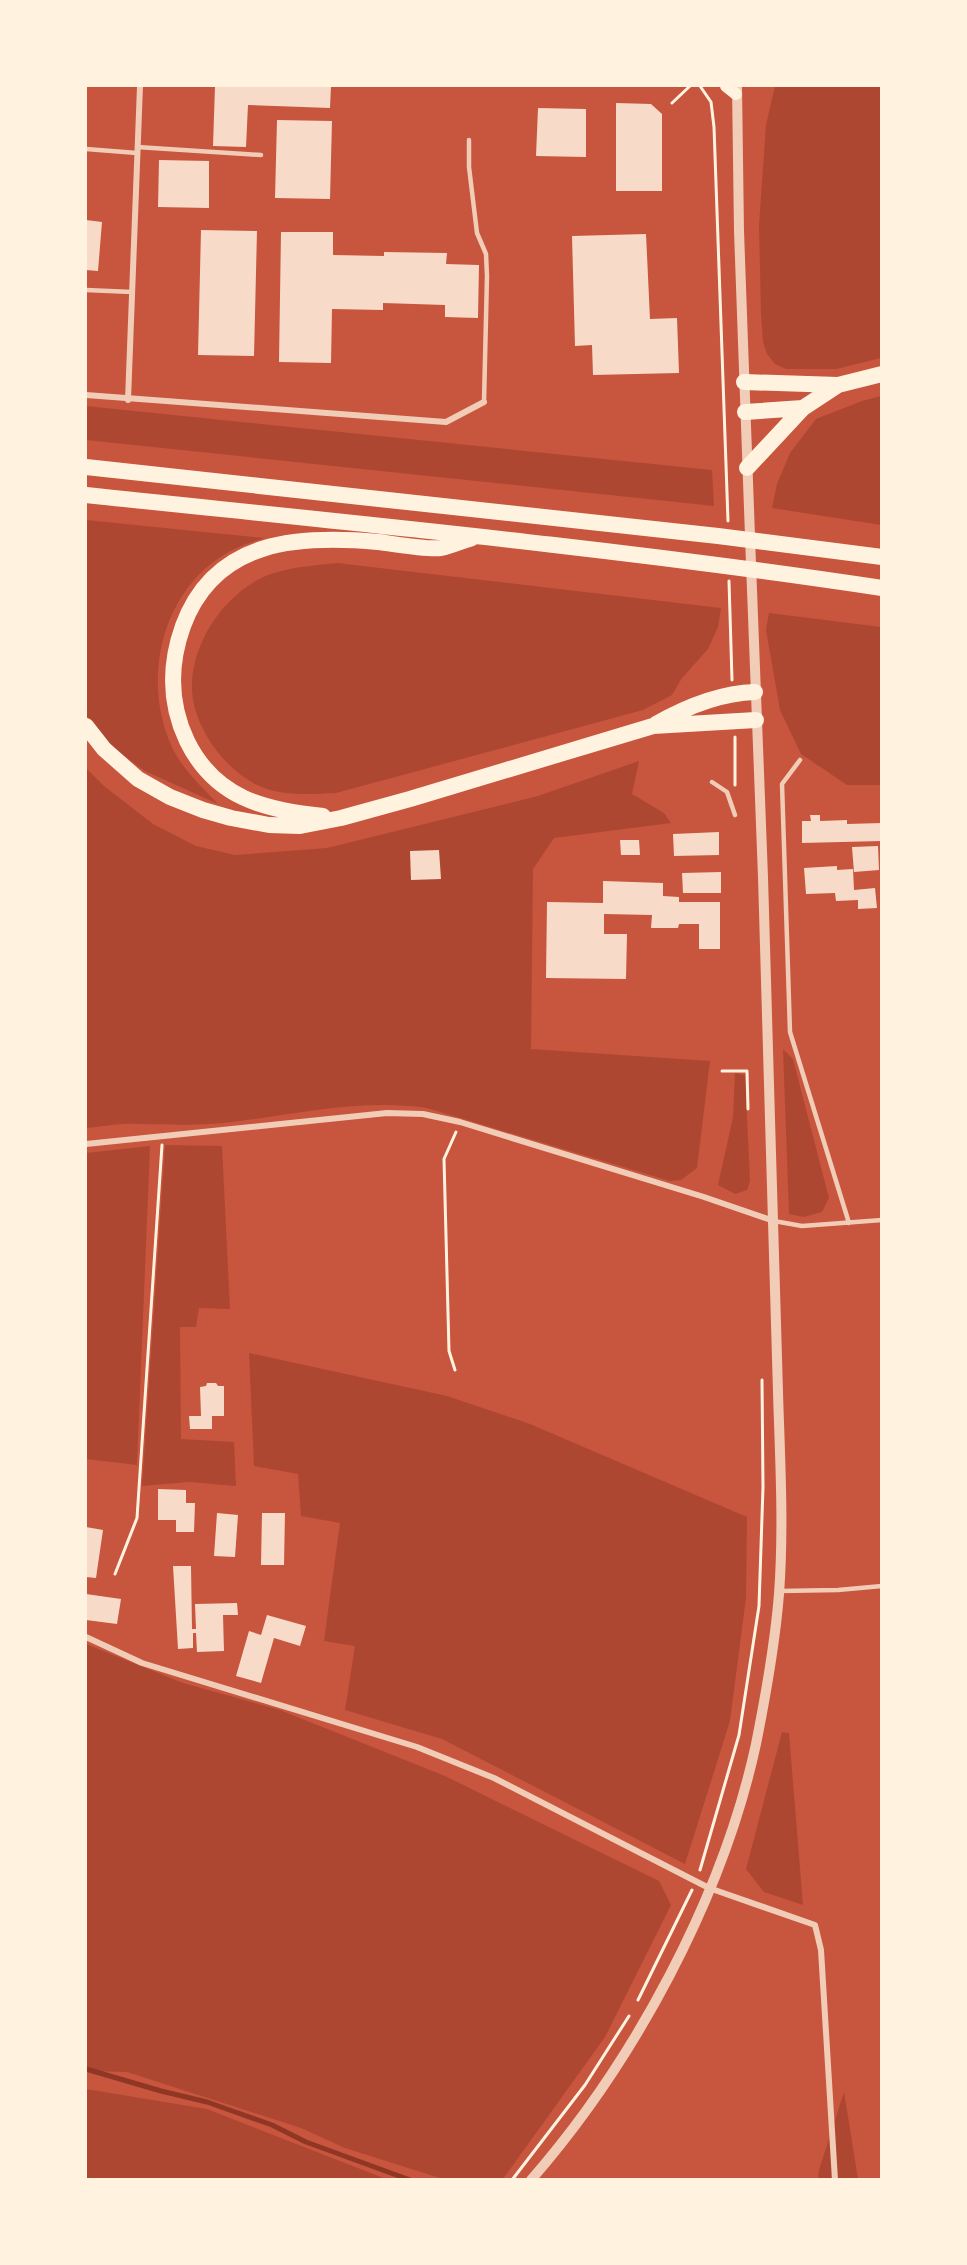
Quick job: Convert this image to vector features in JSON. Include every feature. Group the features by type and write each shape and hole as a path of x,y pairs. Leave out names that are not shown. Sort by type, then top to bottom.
{"highway":[{"path":"744,382 838,385 882,375"},
{"path":"747,468 803,408 838,385"},
{"path":"745,412 803,408"},
{"path":"86,467 723,531 781,544 882,557"},
{"path":"86,495 478,536 724,569 783,573 882,588"},
{"path":"341,818 281,812 261,807 242,798 213,777 193,752 180,726 172,691 174,651 187,615 207,584 230,564 254,550 306,539 441,548 478,536"},
{"path":"653,726 676,712 733,693 754,692"},
{"path":"86,726 104,749 138,779 170,797 203,810 269,825 300,826 341,818 653,726 756,720"}],"main road":[{"path":"726,86 737,90"}],"street":[{"path":"129,400 140,86"},
{"path":"531,2180 561,2145 628,2048 678,1957 709,1888 734,1821 755,1750 770,1670 779,1591 781,1498 774,1221 754,692 737,90"},
{"path":"86,396 446,422 484,402"},
{"path":"86,1144 387,1113 423,1114 460,1122 704,1197 774,1221"},
{"path":"86,1638 142,1663 417,1747 494,1778 695,1882 815,1924 821,1950 835,2180"}],"lane":[{"path":"469,140 469,167 477,233 486,254 488,276 484,402"},
{"path":"86,149 261,155"},
{"path":"86,290 132,292"},
{"path":"800,760 782,784 790,1032 849,1223"},
{"path":"712,782 727,792 735,815"},
{"path":"774,1221 802,1226 882,1220"},
{"path":"779,1591 837,1590 882,1586"}],"path":[{"path":"672,103 690,86"},
{"path":"700,86 711,102 714,127 723,531"},
{"path":"724,569 733,693"},
{"path":"734,720 735,771"},
{"path":"722,1071 747,1071 748,1108"},
{"path":"455,1370 449,1351 444,1159 460,1122"},
{"path":"115,1574 137,1518 162,1136"},
{"path":"512,2180 585,2085 634,2009 695,1882 739,1735 759,1606 762,1379"}],"shaded area":[{"path":"775,86 881,86 881,358 836,369 786,369 775,364 767,354 763,342 761,314 759,225 766,125"},
{"path":"881,396 881,525 772,508 777,484 790,453 816,419"},
{"path":"86,406 712,470 714,506 86,440"},
{"path":"86,520 264,538 227,553 201,573 184,593 171,617 162,642 158,669 158,696 163,722 172,747 181,763 218,804 145,771 105,742 86,715"},
{"path":"337,563 721,608 718,627 708,649 682,678 672,695 643,710 336,793 295,794 274,791 243,777 221,756 204,731 194,703 192,689 197,655 203,639 222,610 247,587 279,571"},
{"path":"769,613 881,627 881,785 847,785 801,754 780,710 766,630"},
{"path":"639,761 632,794 664,813 671,823 554,838 533,869 531,1049 710,1061 697,1168 681,1180 670,1181 427,1108 401,1105 325,1109 212,1124 130,1124 86,1128 86,768 104,786 153,824 196,846 235,855 327,848 538,796"},
{"path":"783,1049 793,1059 829,1198 822,1212 804,1217 789,1214"},
{"path":"735,1073 745,1075 750,1181 747,1190 735,1194 718,1185 733,1117"},
{"path":"165,1145 222,1146 230,1309 199,1308 196,1327 180,1327 181,1439 234,1442 236,1486 189,1482 142,1486"},
{"path":"150,1146 137,1465 86,1459 86,1153"},
{"path":"249,1353 447,1396 530,1424 747,1517 746,1598 730,1721 685,1864 442,1739 345,1710 355,1646 324,1641 340,1523 301,1516 298,1474 254,1466"},
{"path":"86,1644 183,1683 280,1710 445,1776 659,1881 671,1905 605,2037 503,2179 443,2179 345,2148 301,2128 127,2072 86,2071"},
{"path":"782,1732 789,1733 803,1905 764,1892 746,1869"},
{"path":"86,2089 207,2109 386,2179 86,2179"},
{"path":"844,2092 858,2179 818,2180 819,2170"}],"building":[{"path":"215,86 331,86 330,108 248,105 246,147 213,146"},
{"path":"616,103 651,104 662,114 662,191 616,191"},
{"path":"538,108 586,109 586,157 536,156"},
{"path":"277,120 332,121 330,199 275,198"},
{"path":"159,160 209,161 209,208 158,207"},
{"path":"86,220 102,222 98,271 86,270"},
{"path":"201,230 257,231 254,356 198,355"},
{"path":"281,232 333,232 333,255 384,256 384,252 447,253 446,264 479,265 478,318 445,317 445,305 383,303 383,310 332,309 331,363 279,362"},
{"path":"646,234 650,319 677,318 679,373 593,375 592,345 575,346 572,236"},
{"path":"810,815 820,815 820,821 847,820 847,824 882,823 882,841 802,843 802,821 811,821"},
{"path":"719,832 719,855 674,856 673,834"},
{"path":"620,840 639,840 640,855 621,855"},
{"path":"878,846 879,870 854,872 852,847"},
{"path":"439,850 441,879 411,880 410,851"},
{"path":"837,866 837,870 853,869 854,890 875,888 877,908 858,909 858,900 836,901 835,893 806,894 804,868"},
{"path":"721,872 721,893 683,893 682,873"},
{"path":"603,881 663,883 663,896 679,897 679,902 720,902 720,949 699,949 699,924 679,924 678,928 651,928 652,915 604,914 604,934 627,934 626,979 546,978 547,902 603,903"},
{"path":"207,1383 224,1386 224,1416 212,1416 212,1429 190,1429 189,1416 201,1416 200,1387 206,1386"},
{"path":"158,1489 186,1490 186,1503 195,1503 194,1532 176,1532 176,1520 158,1520"},
{"path":"217,1513 238,1515 235,1557 214,1556"},
{"path":"262,1513 285,1513 284,1565 261,1565"},
{"path":"86,1527 103,1530 96,1578 86,1577"},
{"path":"173,1566 191,1566 192,1629 196,1629 195,1604 237,1603 238,1615 223,1615 224,1651 197,1652 196,1633 193,1633 193,1648 178,1649"},
{"path":"86,1594 121,1599 117,1624 86,1620"},
{"path":"267,1615 306,1626 300,1646 274,1638 261,1683 236,1676 249,1631 261,1635"}],"waterway":[{"path":"86,2069 207,2102 272,2125 306,2142 410,2180"}]}
